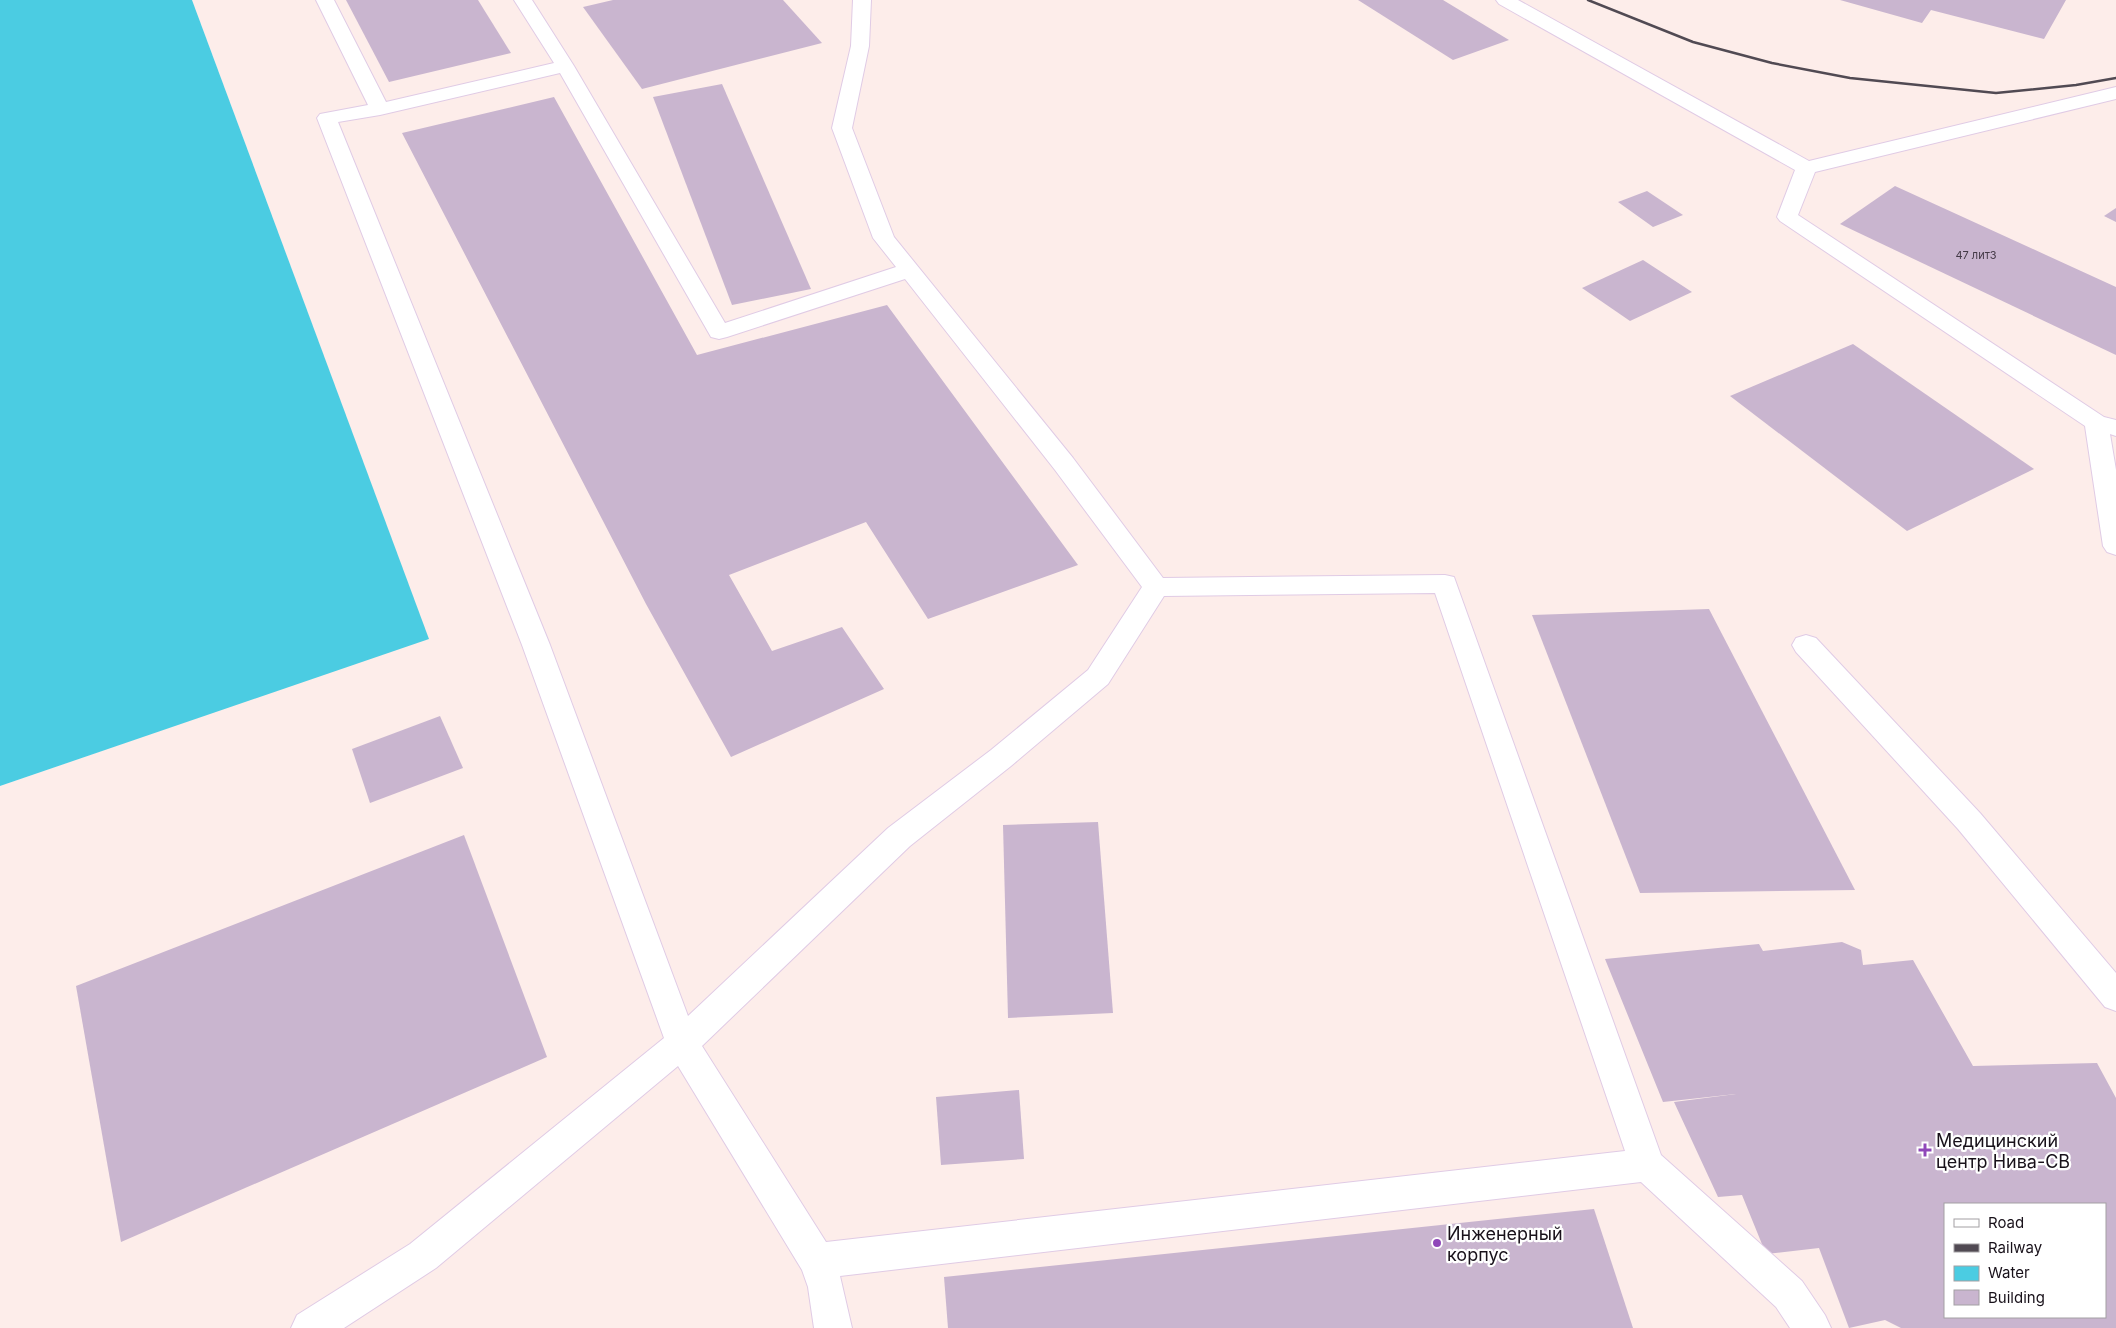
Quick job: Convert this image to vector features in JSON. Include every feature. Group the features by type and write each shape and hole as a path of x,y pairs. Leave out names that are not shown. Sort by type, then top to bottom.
{"lane":[{"path":"325,0 380,109"},
{"path":"523,0 565,66 719,332 909,270"},
{"path":"862,0 860,46 842,128 884,238 1064,464 1156,587"},
{"path":"1505,0 1806,168 2116,93"},
{"path":"565,66 380,109 323,113 536,645 682,1043 817,1260 826,1287 833,1328"},
{"path":"1806,168 1787,217 2106,425 2116,546"},
{"path":"1156,587 1445,584 1647,1165 1789,1294 1812,1328"},
{"path":"310,1328 423,1256 682,1043 899,837 1001,758 1098,677 1156,587"},
{"path":"1806,645 1969,820 2116,997"},
{"path":"817,1260 1647,1165"}],"shaded area":[{"path":"192,0 2116,0 2116,1328 0,1328 0,786 428,638"}],"water":[{"path":"0,0 192,0 429,639 0,786"}],"building":[{"path":"346,0 478,0 511,53 389,82"},
{"path":"613,0 783,0 822,43 642,89 583,7"},
{"path":"1358,0 1443,0 1509,40 1453,60"},
{"path":"1840,0 2066,0 2044,39 1931,10 1922,23"},
{"path":"722,84 811,289 732,305 653,97"},
{"path":"554,97 697,355 887,305 1078,565 928,619 866,522 729,575 772,651 842,627 884,689 731,757 646,604 402,133"},
{"path":"1895,186 2116,287 2116,355 1840,224"},
{"path":"1647,191 1683,215 1653,227 1618,202"},
{"path":"2116,208 2116,222 2104,216"},
{"path":"1643,260 1692,292 1630,321 1582,288"},
{"path":"1853,344 2034,469 1907,531 1730,396"},
{"path":"1709,609 1855,890 1640,893 1532,615"},
{"path":"440,716 463,768 370,803 352,749"},
{"path":"1098,822 1113,1013 1008,1018 1003,825"},
{"path":"464,835 547,1057 121,1242 76,986"},
{"path":"1842,942 1861,950 1863,965 1913,960 1973,1066 2097,1063 2116,1098 2116,1328 1901,1328 1885,1320 1849,1328 1819,1248 1766,1254 1742,1195 1718,1197 1674,1102 1736,1094 1663,1102 1605,959 1759,944 1763,951"},
{"path":"1019,1090 1024,1159 941,1165 936,1097"},
{"name":"Инженерный корпус","path":"1594,1209 1633,1328 948,1328 944,1277"}],"railway":[{"path":"1588,0 1693,42 1772,63 1850,78 1996,93 2076,85 2116,78"}],"place":[{"name":"Медицинский центр Нива-СВ","path":"1925,1150"},
{"name":"Инженерный корпус","path":"1437,1243"}]}
